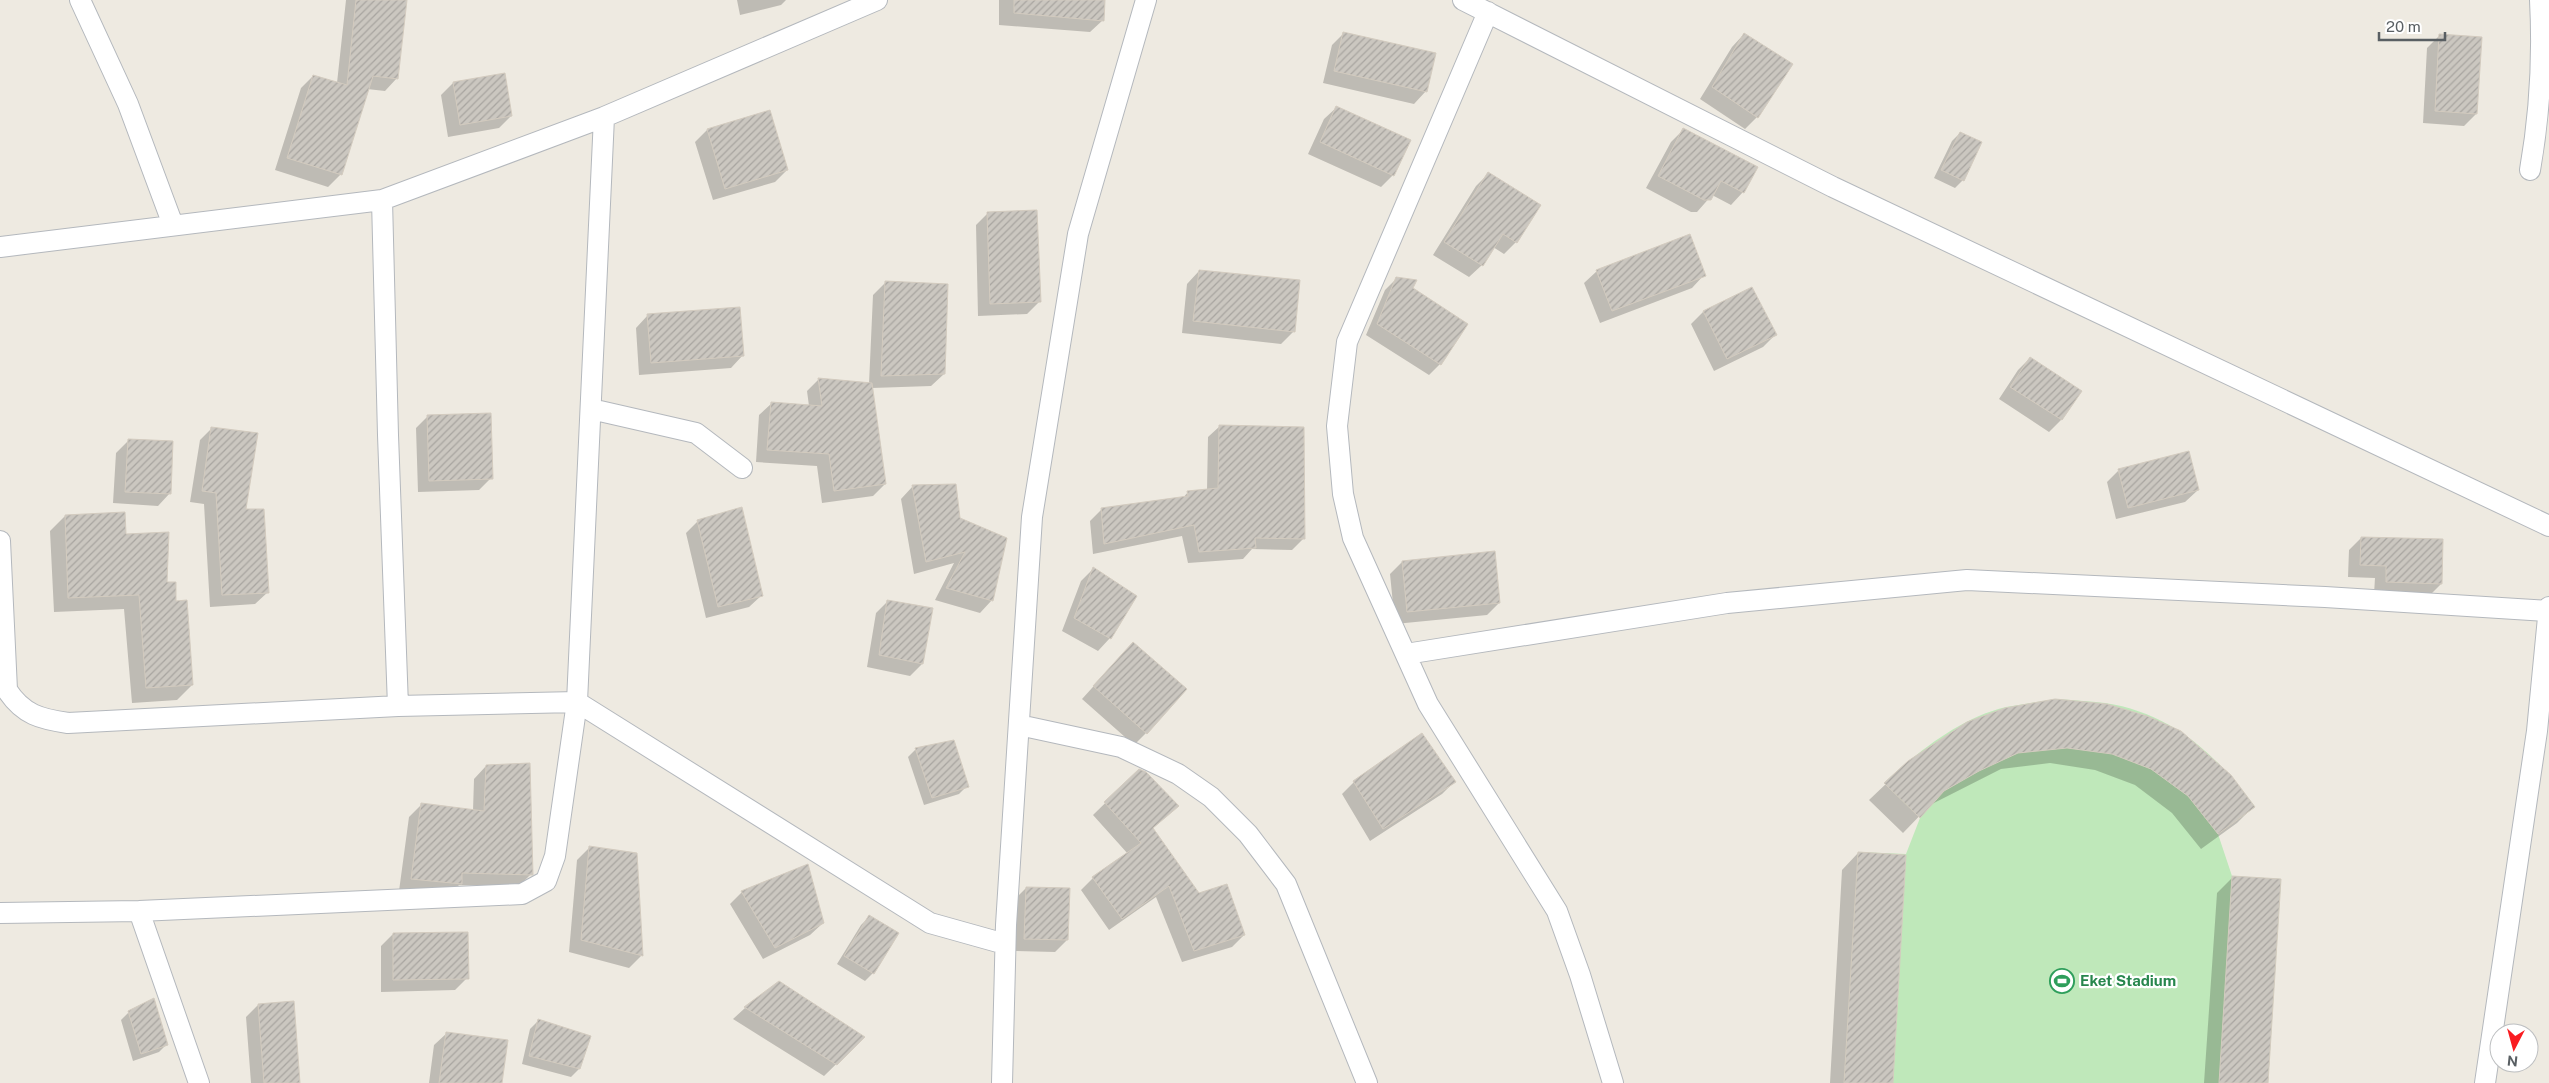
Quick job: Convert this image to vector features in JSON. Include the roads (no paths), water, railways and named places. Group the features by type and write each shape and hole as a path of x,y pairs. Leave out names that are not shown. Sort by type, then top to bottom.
{"street":[{"path":"80,0 128,104 173,225"},
{"path":"0,247 382,200 604,116 877,0"},
{"path":"1002,1083 1005,944 1032,517 1078,234 1146,0"},
{"path":"1463,0 1834,188 2549,526"},
{"path":"2530,170 2537,130 2542,52 2540,0"},
{"path":"1488,12 1347,342 1337,426 1343,494 1354,538 1428,704 1557,911 1580,975 1612,1083"},
{"path":"0,913 139,910 522,894 546,881 555,856 577,702 604,116"},
{"path":"382,200 398,706"},
{"path":"591,409 696,433 742,468"},
{"path":"0,541 7,690 15,703 39,718 68,723 398,706 577,702 930,923 1005,944"},
{"path":"1406,654 1726,603 1968,580 2325,596 2548,609 2537,731 2485,1083"},
{"path":"1019,725 1121,747 1178,774 1211,797 1242,828 1286,884 1367,1083"},
{"path":"139,910 199,1083"}],"place":[{"name":"Eket Stadium","path":"2062,981"}]}
